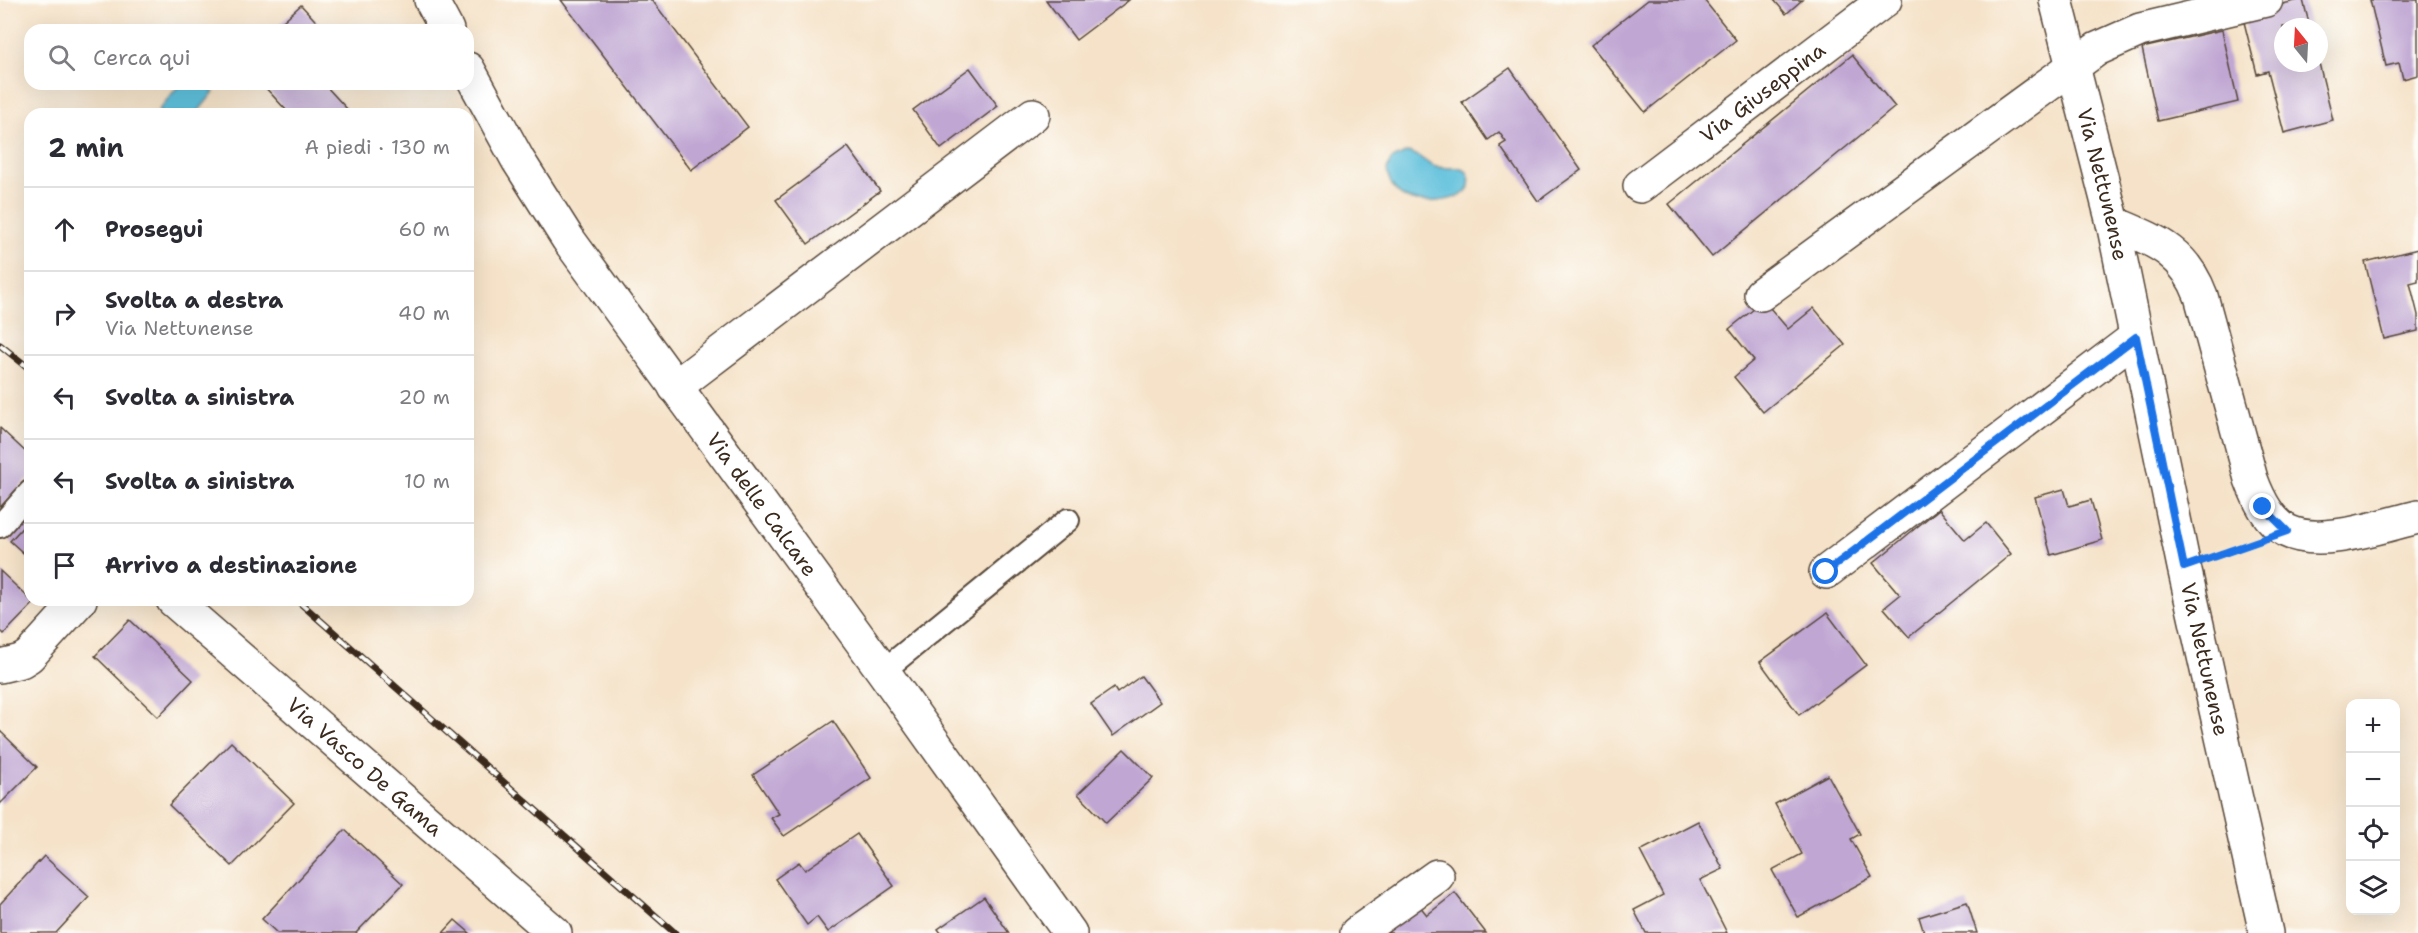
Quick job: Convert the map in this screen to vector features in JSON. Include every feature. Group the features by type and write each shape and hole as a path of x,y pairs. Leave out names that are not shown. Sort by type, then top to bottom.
{"street":[{"path":"431,0 444,24"},
{"name":"Via Giuseppina","path":"1640,186 1885,0"},
{"name":"Via Nettunense","path":"2056,0 2113,223 2184,567 2266,933"},
{"path":"1761,294 2097,49 2126,35 2258,1"},
{"name":"Via delle Calcare","path":"474,80 518,160 568,239 883,671 1070,933"},
{"path":"675,387 1034,115"},
{"path":"2113,223 2162,245 2182,261 2191,273 2201,296 2256,493 2270,516 2287,531 2306,536 2329,536 2418,517"},
{"path":"1826,572 2136,337"},
{"path":"0,666 21,661 29,656 75,606"},
{"name":"Via Vasco De Gama","path":"180,606 555,933"},
{"path":"1357,933 1437,876"}],"lane":[{"path":"0,526 24,499"},
{"path":"883,671 1068,520"}],"path":[{"path":"2184,567 2287,531"}],"water":[{"path":"175,90 211,90 214,92 201,108 160,108"},
{"path":"1407,152 1433,166 1464,170 1470,180 1468,190 1447,200 1438,201 1419,201 1401,195 1392,186 1387,170 1391,160"}],"building":[{"path":"561,0 652,0 748,127 691,170"},
{"path":"1046,0 1129,0 1076,40"},
{"path":"1648,0 1704,0 1736,40 1645,112 1591,45"},
{"path":"1774,0 1802,0 1786,14"},
{"path":"2303,0 2308,18 2274,18 2274,72 2321,72 2333,120 2284,133 2268,71 2257,74 2242,14"},
{"path":"2370,0 2418,0 2418,75 2403,79 2399,63 2386,66"},
{"path":"301,5 318,24 280,24"},
{"path":"2222,30 2238,102 2158,121 2142,48"},
{"path":"1852,55 1895,107 1712,257 1669,204"},
{"path":"970,68 998,106 941,149 913,110"},
{"path":"1510,68 1581,170 1538,201 1500,146 1506,142 1499,132 1488,140 1462,102"},
{"path":"268,90 330,90 346,108 284,108"},
{"path":"848,147 880,191 808,244 776,200"},
{"path":"2418,249 2418,281 2410,283 2418,315 2418,331 2384,339 2365,262"},
{"path":"1764,301 1788,329 1814,308 1845,345 1763,412 1734,377 1754,360 1729,329"},
{"path":"0,428 24,450 24,483 0,509"},
{"path":"2064,489 2069,506 2091,500 2102,540 2051,555 2035,497"},
{"path":"1939,509 1965,540 1986,523 2011,554 1909,637 1884,608 1900,595 1873,563"},
{"path":"24,526 24,554 10,541"},
{"path":"0,571 24,594 24,606 31,606 4,634 0,630"},
{"path":"1827,613 1866,665 1799,715 1760,662"},
{"path":"130,620 193,680 158,717 95,656"},
{"path":"1141,676 1160,702 1113,736 1091,704 1114,688 1117,693"},
{"path":"833,721 871,778 784,836 771,818 779,814 753,775"},
{"path":"0,731 37,767 0,804"},
{"path":"231,742 294,803 232,866 169,805"},
{"path":"1124,749 1153,778 1106,823 1078,794"},
{"path":"1828,775 1860,834 1851,839 1872,877 1798,917 1772,870 1802,854 1775,804"},
{"path":"1698,821 1723,869 1700,880 1727,933 1646,933 1634,910 1663,895 1640,851"},
{"path":"345,830 403,884 356,933 277,933 262,919"},
{"path":"857,834 894,886 828,932 817,917 807,925 775,879 799,862 805,870"},
{"path":"44,856 89,897 56,933 0,933 0,904"},
{"path":"1455,893 1486,933 1383,933 1419,905 1427,915"},
{"path":"984,897 1009,933 941,933 938,929"},
{"path":"1967,902 1977,933 1924,933 1919,917"},
{"path":"455,920 470,933 443,933"}],"railway":[{"path":"0,345 24,364"},
{"path":"304,606 675,933"}],"route":[{"path":"1826,572 2136,337 2184,567 2287,531 2263,507"}]}
